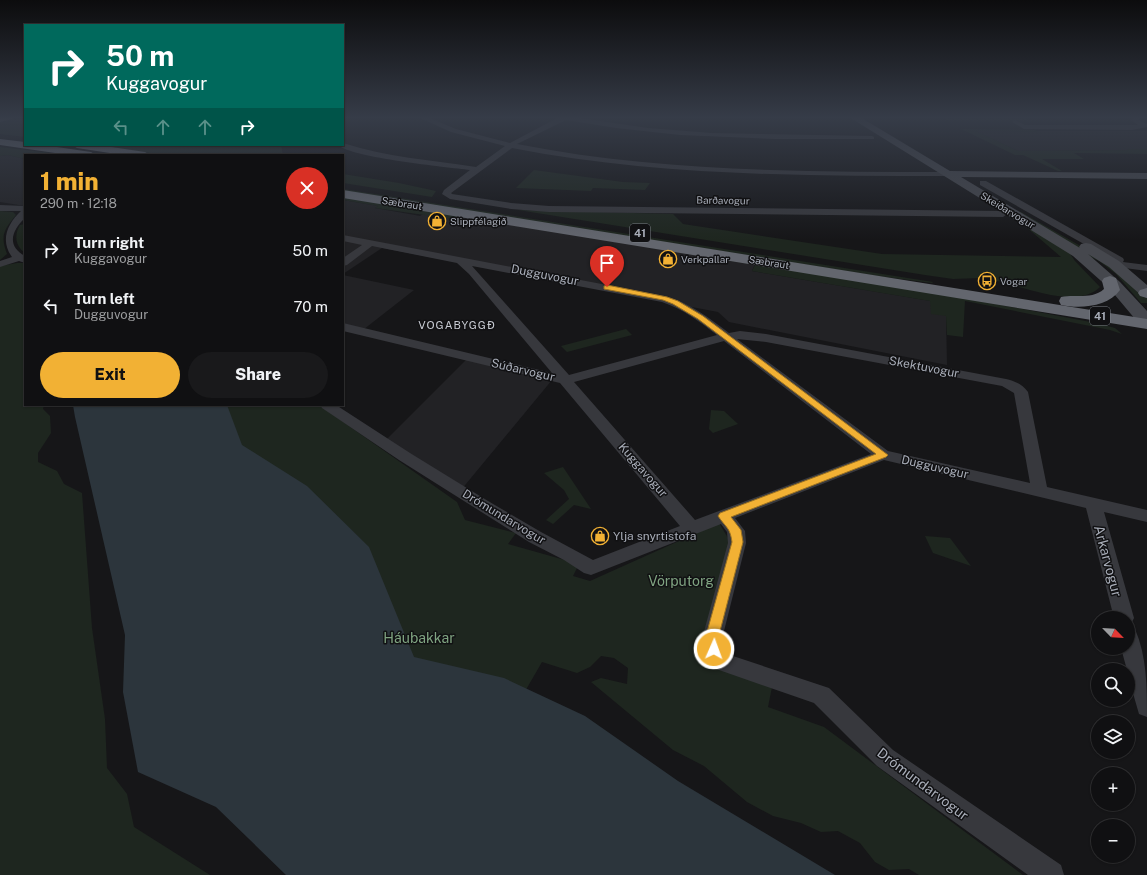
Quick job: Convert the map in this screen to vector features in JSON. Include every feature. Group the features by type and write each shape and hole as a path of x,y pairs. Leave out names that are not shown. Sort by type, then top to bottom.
{"highway":[{"name":"Sæbraut","path":"344,186 1145,318"},
{"name":"Sæbraut","path":"344,194 1059,304"},
{"path":"1059,304 1093,300 1108,295 1112,290 1110,281"},
{"path":"1059,304 1147,340"}],"street":[{"path":"396,158 477,169 493,158"},
{"path":"592,158 714,171 777,173 1147,176"},
{"name":"Skeiðarvogur","path":"925,158 954,174 990,189 1114,264 1147,293"},
{"name":"Skeiðarvogur","path":"927,158 1063,243 1088,261 1110,281 1145,318"},
{"name":"Barðavogur","path":"477,169 446,194 450,196 511,206 549,209 1003,214"},
{"path":"0,208 24,209"},
{"path":"21,259 13,254 10,247 10,230 24,214"},
{"name":"Dugguvogur","path":"344,238 665,299 676,303 700,317 883,455 1147,516"},
{"path":"344,262 371,243"},
{"path":"0,264 21,259"},
{"name":"Kuggavogur","path":"459,259 473,272 692,528"},
{"path":"1114,264 1147,268"},
{"name":"Súðarvogur","path":"344,328 565,380 725,337"},
{"name":"Skektuvogur","path":"725,337 740,335 766,338 1006,383 1015,386 1020,392 1040,491"},
{"name":"Drómundarvogur","path":"328,406 371,436 537,538 578,558 591,568 692,528"},
{"path":"692,528 883,455"},
{"name":"Arkarvogur","path":"1093,504 1122,611"},
{"name":"Drómundarvogur","path":"724,516 736,530 737,542 712,639 717,657 726,663 821,695 885,758 1051,875"},
{"path":"1133,655 1147,707"}],"shaded area":[{"path":"0,158 24,159 24,206 0,202"},
{"path":"344,200 379,206 375,208 420,216 423,214 460,220 464,217 755,264 752,271 931,301 946,316 947,365 729,322 718,312 382,248 344,273"},
{"path":"344,275 414,290 359,333 344,329"},
{"path":"467,359 552,380 461,490 386,440"},
{"path":"73,406 227,406 242,445 307,486 369,547 414,657 504,678 585,716 678,781 835,875 286,875 216,807 138,772 123,692 125,635"}],"green space":[{"path":"1029,158 1084,159 1042,159 1062,171 1058,171"},
{"path":"534,170 623,182 650,183 645,190 593,188 591,191 516,188"},
{"path":"344,174 399,183 436,191 432,197 344,183"},
{"path":"344,189 933,282 877,276 344,191"},
{"path":"344,196 959,297 1101,324 1115,328 1122,334 1110,330 965,301 963,337 947,335 946,316 931,314 930,301 752,271 755,265 464,217 460,220 375,208 378,206 344,200"},
{"path":"518,210 673,214 683,224 882,254 1061,257 1018,220 1069,252 1075,261 1100,287 1088,294 1074,297 1059,296 994,280 980,278 953,279 925,275"},
{"path":"0,211 13,212 16,215 4,233 4,242 7,254 0,260"},
{"path":"1015,212 1021,212 1105,260 1130,279 1147,298 1147,303 1141,303 1116,274 1099,261 1082,253"},
{"path":"24,224 24,252 17,244 16,240 20,225"},
{"path":"24,263 24,406 44,406 43,409 50,416 51,433 38,453 38,462 57,471 64,484 82,493 92,628 105,719 107,768 127,794 134,827 210,875 0,875 0,266"},
{"path":"626,329 632,335 567,352 561,346"},
{"name":"Háubakkar","path":"115,406 320,406 457,502 465,520 516,533 508,544 579,564 573,576 590,581 719,523 728,538 728,547 701,648 705,649 701,663 772,687 768,707 824,727 1023,875 919,875 909,869 889,870 875,862 860,843 838,831 821,832 801,823 773,816 747,802 704,766 673,750 591,682 601,678 627,684 628,668 614,658 601,656 590,667 577,673 542,662 428,859"},
{"path":"711,410 724,411 738,424 713,433 709,429"},
{"path":"563,467 591,509 574,505 553,524 546,520 569,499 564,490 544,473"},
{"path":"925,536 950,538 971,566 933,553"}],"place":[{"name":"Slippfélagið","path":"437,221"},
{"name":"Verkpallar","path":"668,259"},
{"name":"Vogar","path":"987,281"},
{"name":"Ylja snyrtistofa","path":"600,536"}],"district":[{"name":"VOGABYGGÐ","path":"457,325"}],"route":[{"path":"607,287 665,299 676,303 700,317 883,455 724,516 736,530 737,542 712,639 714,649"}],"park label":[{"name":"Vörputorg","path":"681,581"}]}
